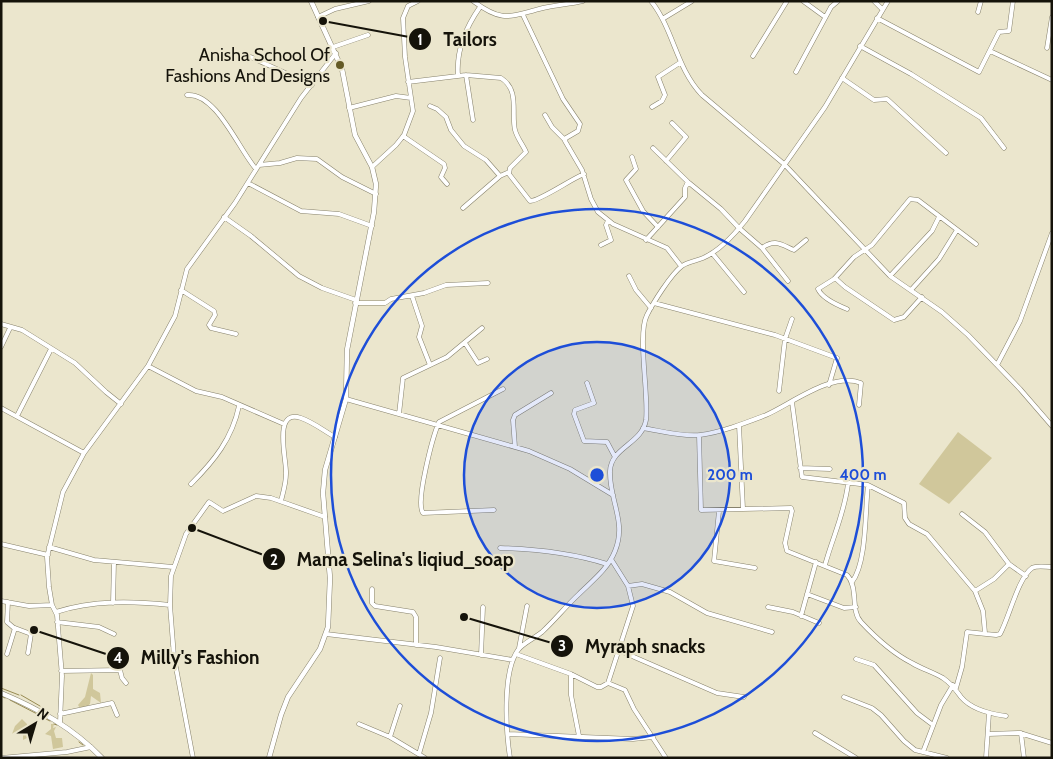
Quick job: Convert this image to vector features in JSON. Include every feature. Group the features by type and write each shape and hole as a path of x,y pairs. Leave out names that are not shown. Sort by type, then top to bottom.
{"street":[{"path":"269,758 281,714 288,697 317,655 326,634 330,578 323,493 325,470 346,399 347,350 355,301 372,226 376,194 372,167 355,135 342,69 311,1"},
{"path":"318,17 335,9 369,1"},
{"path":"372,167 403,136 413,111 408,82 403,18 408,6 418,1"},
{"path":"473,1 480,7 500,16 523,15 541,9 583,1"},
{"path":"651,1 664,18 681,62 695,88 784,164 890,276 922,297 968,335 1052,426"},
{"path":"664,18 692,1"},
{"path":"753,56 787,1"},
{"path":"803,1 825,18"},
{"path":"796,72 831,7 838,1"},
{"path":"874,1 882,9"},
{"path":"519,649 542,632 597,578 611,560 620,530 619,512 613,495 610,470 615,457 636,439 644,428 646,414 644,325 651,308 681,266 712,252 739,228 825,107 888,1"},
{"path":"978,12 981,1"},
{"path":"877,18 978,72 982,71 999,32 1009,32 1013,1"},
{"path":"458,76 457,65 462,42 471,20 480,7"},
{"path":"523,15 563,99 580,124 578,131 565,140"},
{"path":"1047,48 1052,17"},
{"path":"333,47 368,35"},
{"path":"860,46 911,74 981,118 1004,148"},
{"path":"990,51 1052,80"},
{"path":"60,722 61,671 56,612 52,605 48,555 62,492 84,453 148,366 175,316 188,269 248,183 312,85 336,53"},
{"path":"246,55 312,85"},
{"path":"652,107 662,101 665,95 658,77 681,62"},
{"path":"408,82 466,75 501,78 509,87 516,108 515,130 526,152 509,172 500,176 463,208"},
{"path":"466,75 473,120"},
{"path":"842,78 871,99 887,99 946,153"},
{"path":"187,94 198,96 220,114 244,155 258,167"},
{"path":"349,108 396,96 411,98"},
{"path":"430,106 446,117 451,130 464,146 486,160 500,176"},
{"path":"545,115 552,127 565,140 584,174 594,205 608,221 646,240 670,249 681,266"},
{"path":"666,161 686,137 672,123"},
{"path":"403,136 444,164 445,168 441,177 447,184"},
{"path":"653,148 762,248 788,281"},
{"path":"632,156 636,168 626,180 643,211 658,228"},
{"path":"258,167 297,158 317,159 342,177 376,194"},
{"path":"509,172 527,199 533,201 584,174"},
{"path":"646,240 685,197 688,182"},
{"path":"248,183 301,212 339,214 372,226"},
{"path":"846,309 835,304 818,290 835,278 864,250 872,245 910,199 918,200 976,244"},
{"path":"224,217 251,236 299,276 322,288 355,301 385,303 391,299 412,296 446,285 488,283"},
{"path":"890,276 932,231 939,217"},
{"path":"601,245 611,240 606,225 608,221"},
{"path":"910,290 939,259 956,230"},
{"path":"997,365 1020,321 1052,233"},
{"path":"762,248 769,243 778,242 794,250 806,240"},
{"path":"712,252 744,292"},
{"path":"628,276 636,290 651,308"},
{"path":"835,278 894,320 904,318 922,297"},
{"path":"181,290 214,311 215,315 209,325 211,328 236,334"},
{"path":"412,296 422,326 419,337 430,365"},
{"path":"654,303 785,339 838,358 829,385"},
{"path":"779,392 785,339 792,320"},
{"path":"1,324 22,330 75,363 121,404"},
{"path":"1,347 10,328"},
{"path":"399,414 402,380 447,357 482,328"},
{"path":"465,343 478,363 487,359"},
{"path":"17,416 51,349"},
{"path":"148,366 196,391 222,397 284,424"},
{"path":"644,428 678,434 699,435 739,425 792,402 812,389 850,381 861,384 859,404"},
{"path":"587,383 594,403 575,410 574,417 584,441 607,442 615,457"},
{"path":"494,510 423,513 421,511 424,481 439,421 503,389"},
{"path":"515,447 513,420 515,415 552,393"},
{"path":"346,399 515,447 570,470 613,495"},
{"path":"792,402 802,477 868,485 904,503 905,518 909,524 927,534 975,591 983,611 985,633"},
{"path":"191,484 219,454 236,420 239,406"},
{"path":"1,408 84,453"},
{"path":"281,501 286,475 284,424 289,418 301,418 335,438"},
{"path":"739,425 743,509"},
{"path":"699,435 700,508 704,511 791,508 785,548 789,552 844,573 852,582 856,607 861,622 909,662 929,670 955,687 967,701 989,713 1006,716"},
{"path":"800,468 830,468"},
{"path":"825,565 842,521 848,484"},
{"path":"852,582 856,575 863,548 868,485"},
{"path":"193,758 174,657 170,606 173,567 186,534 209,502 224,511 251,496 263,496 281,501 325,517"},
{"path":"719,511 714,561 755,568"},
{"path":"962,514 985,532 989,541 1009,564 1026,576"},
{"path":"1,544 48,555"},
{"path":"49,547 94,560 173,567"},
{"path":"500,548 551,552 589,558 607,564"},
{"path":"608,683 633,606 628,586 611,560"},
{"path":"113,603 114,562"},
{"path":"801,616 816,562"},
{"path":"975,591 994,579 1009,564"},
{"path":"924,752 941,704 955,687 962,667 967,632 1000,634 1026,576 1032,568 1052,567"},
{"path":"628,586 642,584 670,592 707,613 772,632"},
{"path":"372,588 372,603 375,606 413,612 416,617 416,646"},
{"path":"807,594 844,608 856,607"},
{"path":"1,601 29,606 52,605"},
{"path":"8,602 7,622 14,628 31,634 28,653"},
{"path":"56,612 75,606 113,603 170,606"},
{"path":"510,758 508,734 509,682 513,660 519,649 527,606"},
{"path":"481,655 483,607"},
{"path":"768,607 801,616 818,624"},
{"path":"56,622 99,627 114,634"},
{"path":"8,654 14,628"},
{"path":"326,634 513,660"},
{"path":"618,650 717,693 744,698"},
{"path":"516,654 571,674 597,687 608,683 625,690 634,709 666,758"},
{"path":"419,754 431,713 440,658"},
{"path":"856,659 874,665 917,713 933,725"},
{"path":"61,671 120,670 122,678 126,683"},
{"path":"571,674 571,695 579,736"},
{"path":"1,693 35,708 60,722 102,758"},
{"path":"844,697 877,711 888,720 910,746 947,758"},
{"path":"60,714 112,703 117,716"},
{"path":"390,737 400,706"},
{"path":"986,758 989,713"},
{"path":"360,724 390,737 425,758"},
{"path":"816,733 856,758"},
{"path":"988,734 1021,733 1052,743"},
{"path":"1021,733 1024,758"},
{"path":"508,734 633,739 653,737"},
{"path":"1,758 67,752 91,747"}],"shaded area":[{"path":"958,432 992,458 949,504 919,484"},
{"path":"91,673 93,675 93,689 100,693 101,703 91,696 90,704 84,709 80,708 78,705 85,697"},
{"path":"22,719 27,724 27,738 23,740 23,734 12,734 15,726"},
{"path":"51,724 54,724 53,728 56,727 54,731 56,738 62,738 63,747 53,749 51,736 45,734 51,729"}],"waterway":[{"path":"1,688 19,695"},
{"path":"21,695 40,706"},
{"path":"1,696 5,698"},
{"path":"10,700 41,716"},
{"path":"44,718 50,721"},
{"path":"79,742 83,745"}],"place":[{"name":"Tailors","path":"323,21"},
{"name":"Anisha School Of Fashions And Designs","path":"340,65"},
{"name":"Mama Selina's liqiud_soap","path":"192,528"},
{"name":"Myraph snacks","path":"464,617"},
{"name":"Milly's Fashion","path":"34,630"}]}
